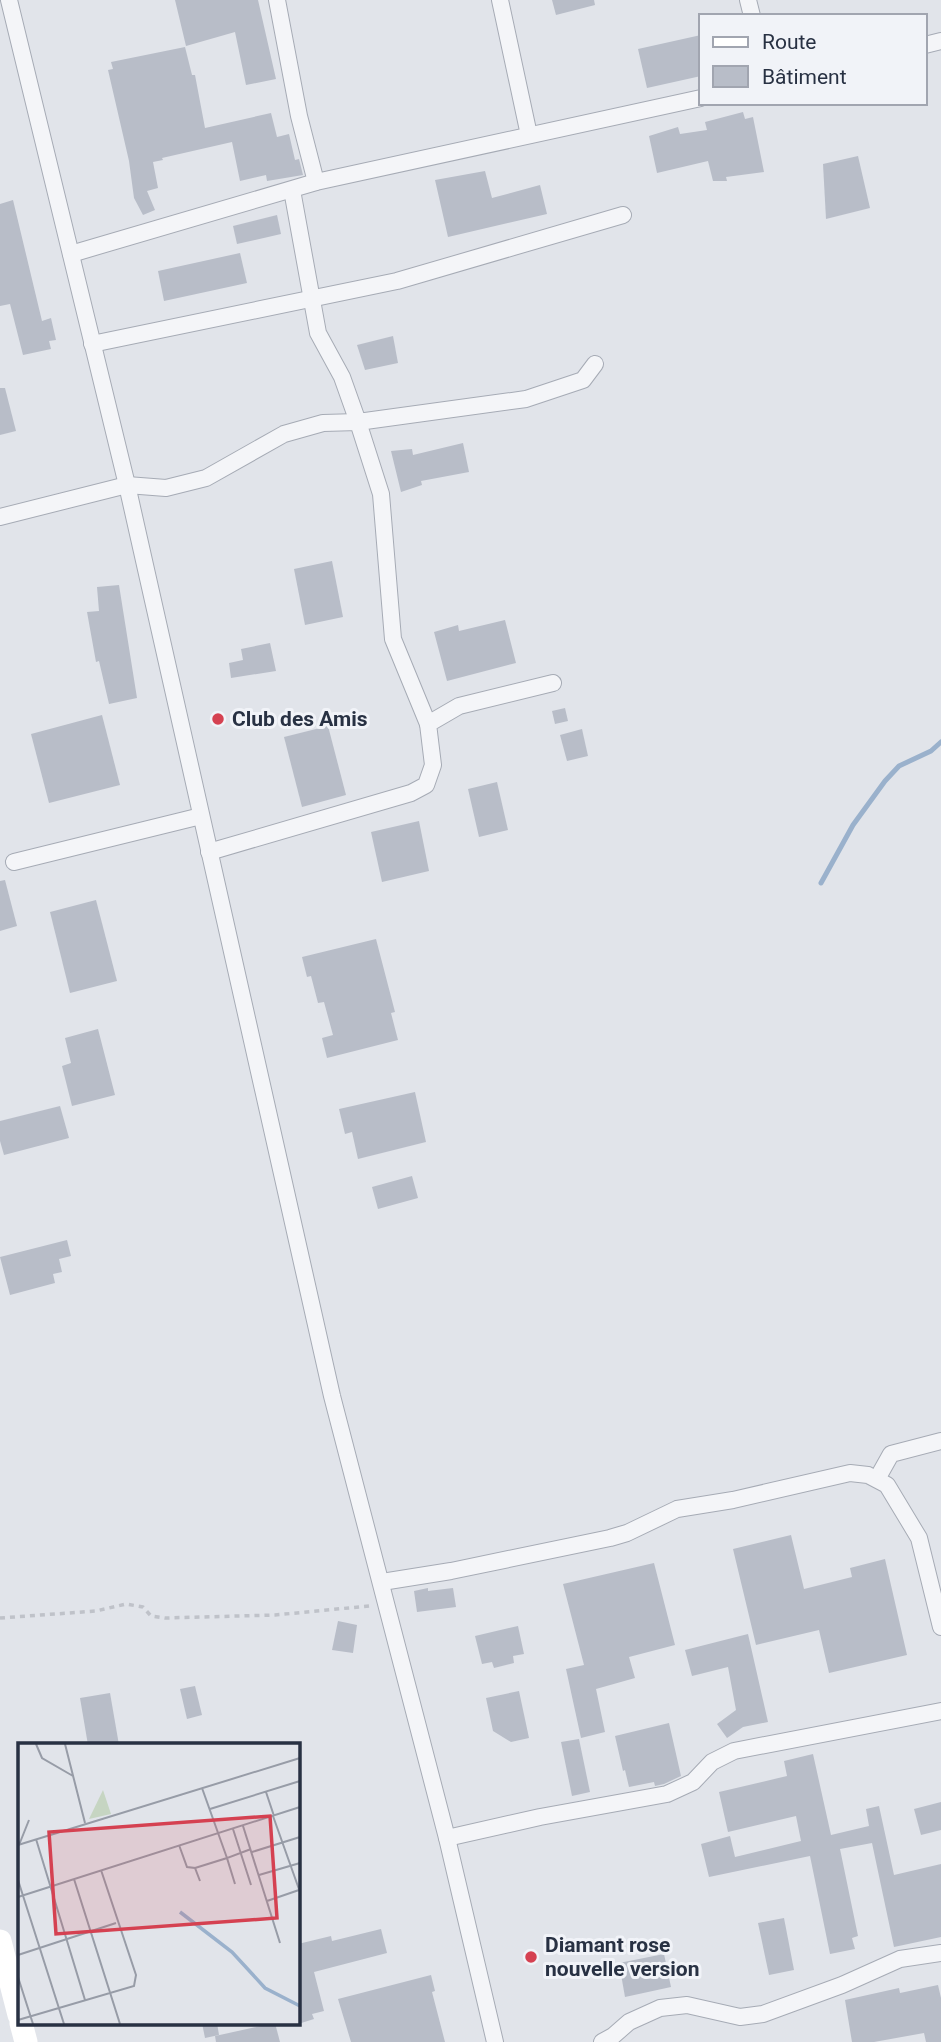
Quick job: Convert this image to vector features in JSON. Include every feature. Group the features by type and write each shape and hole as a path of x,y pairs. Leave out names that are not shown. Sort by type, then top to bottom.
{"street":[{"path":"9,0 127,485 332,1396 388,1604 495,2042"},
{"path":"277,0 299,116 316,182"},
{"path":"500,0 529,135"},
{"path":"71,254 316,182 699,98"},
{"path":"209,852 411,793 426,785 433,765 429,724 393,639 381,494 342,377 318,333 292,190"},
{"path":"92,344 397,281 623,215"},
{"path":"0,517 127,485 166,488 206,478 284,434 323,423 358,422 526,398 583,380 595,364"},
{"path":"429,724 459,706 553,682"},
{"path":"14,862 201,816"},
{"path":"877,1479 891,1454 941,1441"},
{"path":"382,1582 610,1538 677,1510 850,1474 868,1475 887,1485 919,1538 941,1627"},
{"path":"447,1838 540,1817 667,1794 693,1782 712,1762 734,1751 941,1711"},
{"path":"0,1941 18,2011"},
{"path":"602,2042 629,2022 660,2008 687,2005 740,2017 763,2014 842,1986 900,1959 941,1953"},
{"path":"21,2024 26,2042"}],"path":[{"path":"0,1618 96,1611 127,1604 144,1607 151,1616 165,1618 275,1615 388,1604"}],"building":[{"path":"175,0 258,0 276,79 246,85 235,32 186,46"},
{"path":"552,0 594,0 595,5 556,15"},
{"path":"699,35 699,76 647,88 638,49"},
{"path":"185,47 192,75 195,75 205,128 271,113 277,137 289,134 295,160 299,159 303,175 267,181 266,175 240,181 232,142 162,158 163,160 153,162 158,188 147,191 155,210 143,215 134,198 129,161 108,70 113,69 111,62"},
{"path":"743,112 745,119 753,117 764,172 726,177 727,181 713,181 708,161 657,173 649,136 678,127 680,134 707,130 705,122"},
{"path":"858,156 870,208 826,219 823,164"},
{"path":"485,171 492,198 540,185 547,214 448,237 435,180"},
{"path":"13,200 42,321 51,318 56,340 49,341 51,349 23,355 10,304 0,306 0,204"},
{"path":"277,215 281,234 237,244 233,226"},
{"path":"240,253 247,283 164,301 158,271"},
{"path":"393,336 398,363 365,370 357,345"},
{"path":"0,388 5,388 16,431 0,435"},
{"path":"463,443 469,472 421,481 422,485 401,492 391,451 412,449 413,455"},
{"path":"332,561 343,617 305,625 294,569"},
{"path":"119,585 137,698 109,704 99,661 96,662 87,612 99,611 97,587"},
{"path":"505,620 516,663 447,681 434,632 458,625 459,631"},
{"path":"270,643 276,671 231,678 229,663 243,660 241,649"},
{"path":"565,708 568,721 555,724 552,711"},
{"path":"102,715 120,785 49,803 31,734"},
{"path":"328,726 346,795 302,807 284,737"},
{"path":"582,729 588,756 567,761 560,735"},
{"path":"497,782 508,830 479,837 468,789"},
{"path":"419,821 429,871 382,882 371,832"},
{"path":"5,880 17,926 0,931 0,881"},
{"path":"96,900 117,981 70,993 50,912"},
{"path":"376,939 395,1012 391,1013 398,1040 327,1058 322,1038 333,1035 324,1002 318,1003 311,976 307,977 302,957"},
{"path":"98,1029 115,1095 72,1106 62,1066 71,1063 65,1038"},
{"path":"415,1092 426,1142 358,1159 352,1132 345,1134 339,1109"},
{"path":"60,1106 69,1138 4,1155 0,1141 0,1121"},
{"path":"412,1176 418,1198 378,1209 372,1187"},
{"path":"67,1240 71,1256 59,1259 62,1272 53,1274 55,1283 10,1295 0,1257"},
{"path":"791,1535 804,1589 852,1577 850,1568 885,1559 907,1655 829,1673 819,1630 756,1645 733,1549"},
{"path":"654,1563 675,1645 629,1657 635,1678 596,1689 605,1732 581,1738 566,1669 584,1665 563,1584"},
{"path":"428,1588 428,1591 453,1588 456,1607 417,1612 414,1591"},
{"path":"338,1621 357,1625 353,1653 332,1650"},
{"path":"518,1626 524,1654 513,1656 514,1663 494,1668 492,1662 482,1664 475,1636"},
{"path":"748,1634 768,1722 743,1727 727,1738 717,1724 736,1710 728,1667 692,1676 685,1650"},
{"path":"195,1686 202,1715 187,1719 180,1689"},
{"path":"519,1691 529,1738 511,1742 493,1731 486,1698"},
{"path":"110,1693 119,1743 88,1743 80,1698"},
{"path":"669,1723 681,1776 655,1786 654,1782 629,1787 615,1736"},
{"path":"579,1739 590,1792 572,1796 561,1742"},
{"path":"813,1754 831,1835 869,1826 866,1809 879,1806 894,1875 941,1864 941,1937 894,1947 872,1843 840,1849 858,1936 852,1938 855,1949 830,1954 810,1856 709,1877 701,1844 730,1836 735,1857 801,1841 796,1816 728,1832 719,1792 787,1776 784,1761"},
{"path":"941,1802 941,1830 921,1835 914,1809"},
{"path":"784,1918 794,1970 769,1975 758,1923"},
{"path":"381,1929 387,1953 314,1972 324,2011 312,2014 314,2019 299,2024 299,1944 331,1936 332,1941"},
{"path":"664,1954 671,1987 625,1997 619,1963"},
{"path":"431,1975 435,1991 432,1992 445,2042 351,2042 338,1999"},
{"path":"938,1985 941,1998 941,2042 926,2042 924,2033 874,2042 852,2042 845,2000 899,1988 900,1993"},
{"path":"202,2024 217,2024 219,2035 205,2038"},
{"path":"275,2024 280,2042 216,2042 215,2036"}],"waterway":[{"path":"821,883 853,825 885,781 899,766 931,751 941,742"}],"place":[{"name":"Club des Amis","path":"218,719"},
{"name":"Diamant rose nouvelle version","path":"531,1957"}]}
